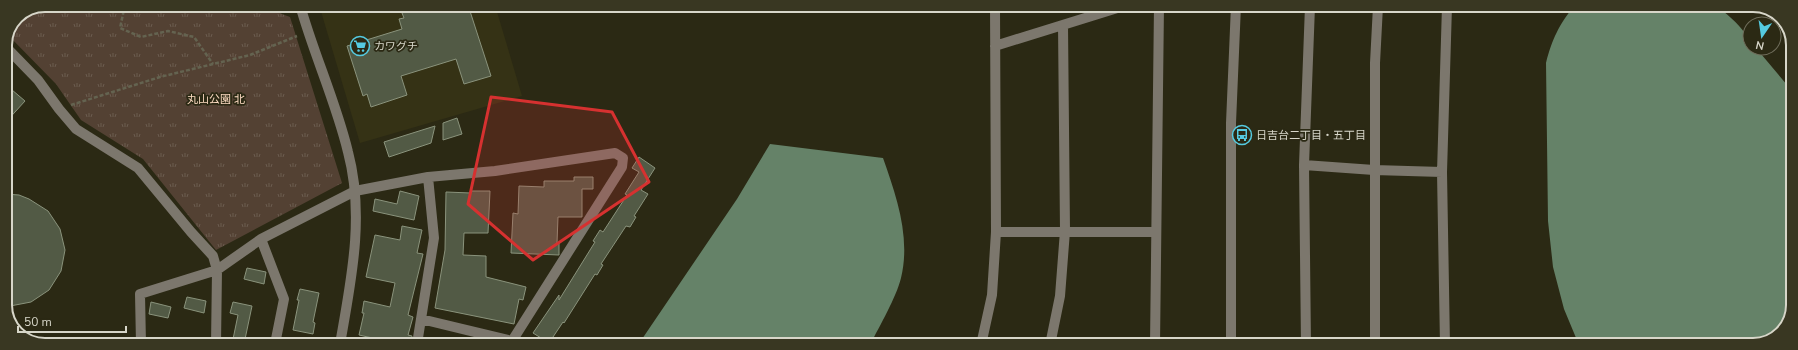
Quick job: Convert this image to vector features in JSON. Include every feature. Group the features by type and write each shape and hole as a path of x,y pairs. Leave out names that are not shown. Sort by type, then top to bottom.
{"street":[{"path":"302,12 349,153 355,191 356,238 341,338"},
{"path":"983,338 992,295 996,232 995,12"},
{"path":"995,46 1108,12"},
{"path":"1155,338 1159,12"},
{"path":"1231,338 1231,123 1236,12"},
{"path":"1306,338 1304,166 1310,12"},
{"path":"1375,338 1374,170 1375,63 1378,12"},
{"path":"1445,338 1442,172 1447,12"},
{"path":"1051,338 1060,296 1065,231 1063,26"},
{"path":"12,53 38,80 76,128 138,168 213,256 217,270 216,338"},
{"path":"141,338 140,294 217,270 261,239 355,191 428,177 495,171 615,153 623,158 622,167 514,338"},
{"path":"1304,166 1442,172"},
{"path":"418,338 434,238 428,177"},
{"path":"996,232 1156,232"},
{"path":"261,239 284,299 276,338"},
{"path":"421,320 499,338"}],"path":[{"path":"124,12 120,28 141,37 168,31 194,37 213,64"},
{"path":"60,109 160,77 250,54 309,31"}],"highlighted area":[{"path":"491,97 612,112 649,182 533,260 468,204"}],"shaded area":[{"path":"321,12 497,12 522,96 360,143"},
{"path":"1570,12 1724,12 1742,29 1742,56 1763,56 1786,84 1786,305 1782,322 1768,335 1753,338 1576,338 1564,309 1553,267 1548,221 1546,63 1557,33"},
{"path":"770,144 883,158 901,216 904,263 899,286 874,338 643,338 737,199"}],"green space":[{"name":"丸山公園 北","path":"45,12 277,12 290,17 342,183 216,250 143,159 81,120 56,84 13,40 17,26 26,17 32,14"}],"building":[{"path":"470,12 491,76 464,84 456,59 401,76 407,95 371,107 367,94 363,96 347,46 402,29 399,19 404,18 402,13"},
{"path":"12,90 25,101 12,115"},
{"path":"457,118 462,134 443,140 443,123"},
{"path":"435,126 431,143 389,157 384,142"},
{"path":"639,157 655,168 641,190 648,194 634,216 636,217 630,227 626,226 601,264 603,265 597,275 595,274 564,323 563,322 552,338 541,338 533,333 559,295 559,300 595,242 593,241 600,230 603,232 627,195 625,194 639,172 632,168"},
{"path":"574,177 593,177 593,189 582,189 582,217 558,217 557,243 559,243 559,255 511,253 513,213 518,214 519,186 544,187 544,181 574,181"},
{"path":"400,191 419,196 414,220 373,211 375,199 397,204"},
{"path":"471,191 490,191 488,233 464,233 463,255 486,256 486,277 526,287 523,300 519,299 514,324 435,308 445,250 446,192 471,193"},
{"path":"12,194 19,195 29,199 48,211 60,229 65,250 61,271 49,290 31,302 12,306"},
{"path":"402,226 422,230 417,253 423,254 408,315 413,317 408,335 412,336 412,338 372,338 359,335 364,313 362,313 364,301 390,307 395,283 366,277 375,235 400,240"},
{"path":"247,268 266,272 264,284 244,279"},
{"path":"300,289 319,293 313,322 315,323 313,334 293,330"},
{"path":"187,297 206,301 204,313 184,308"},
{"path":"151,302 171,307 168,318 149,314"},
{"path":"233,302 252,306 245,338 233,338 238,315 230,313"}],"place":[{"name":"カワグチ","path":"360,46"},
{"name":"日吉台二丁目・五丁目","path":"1242,135"}]}
